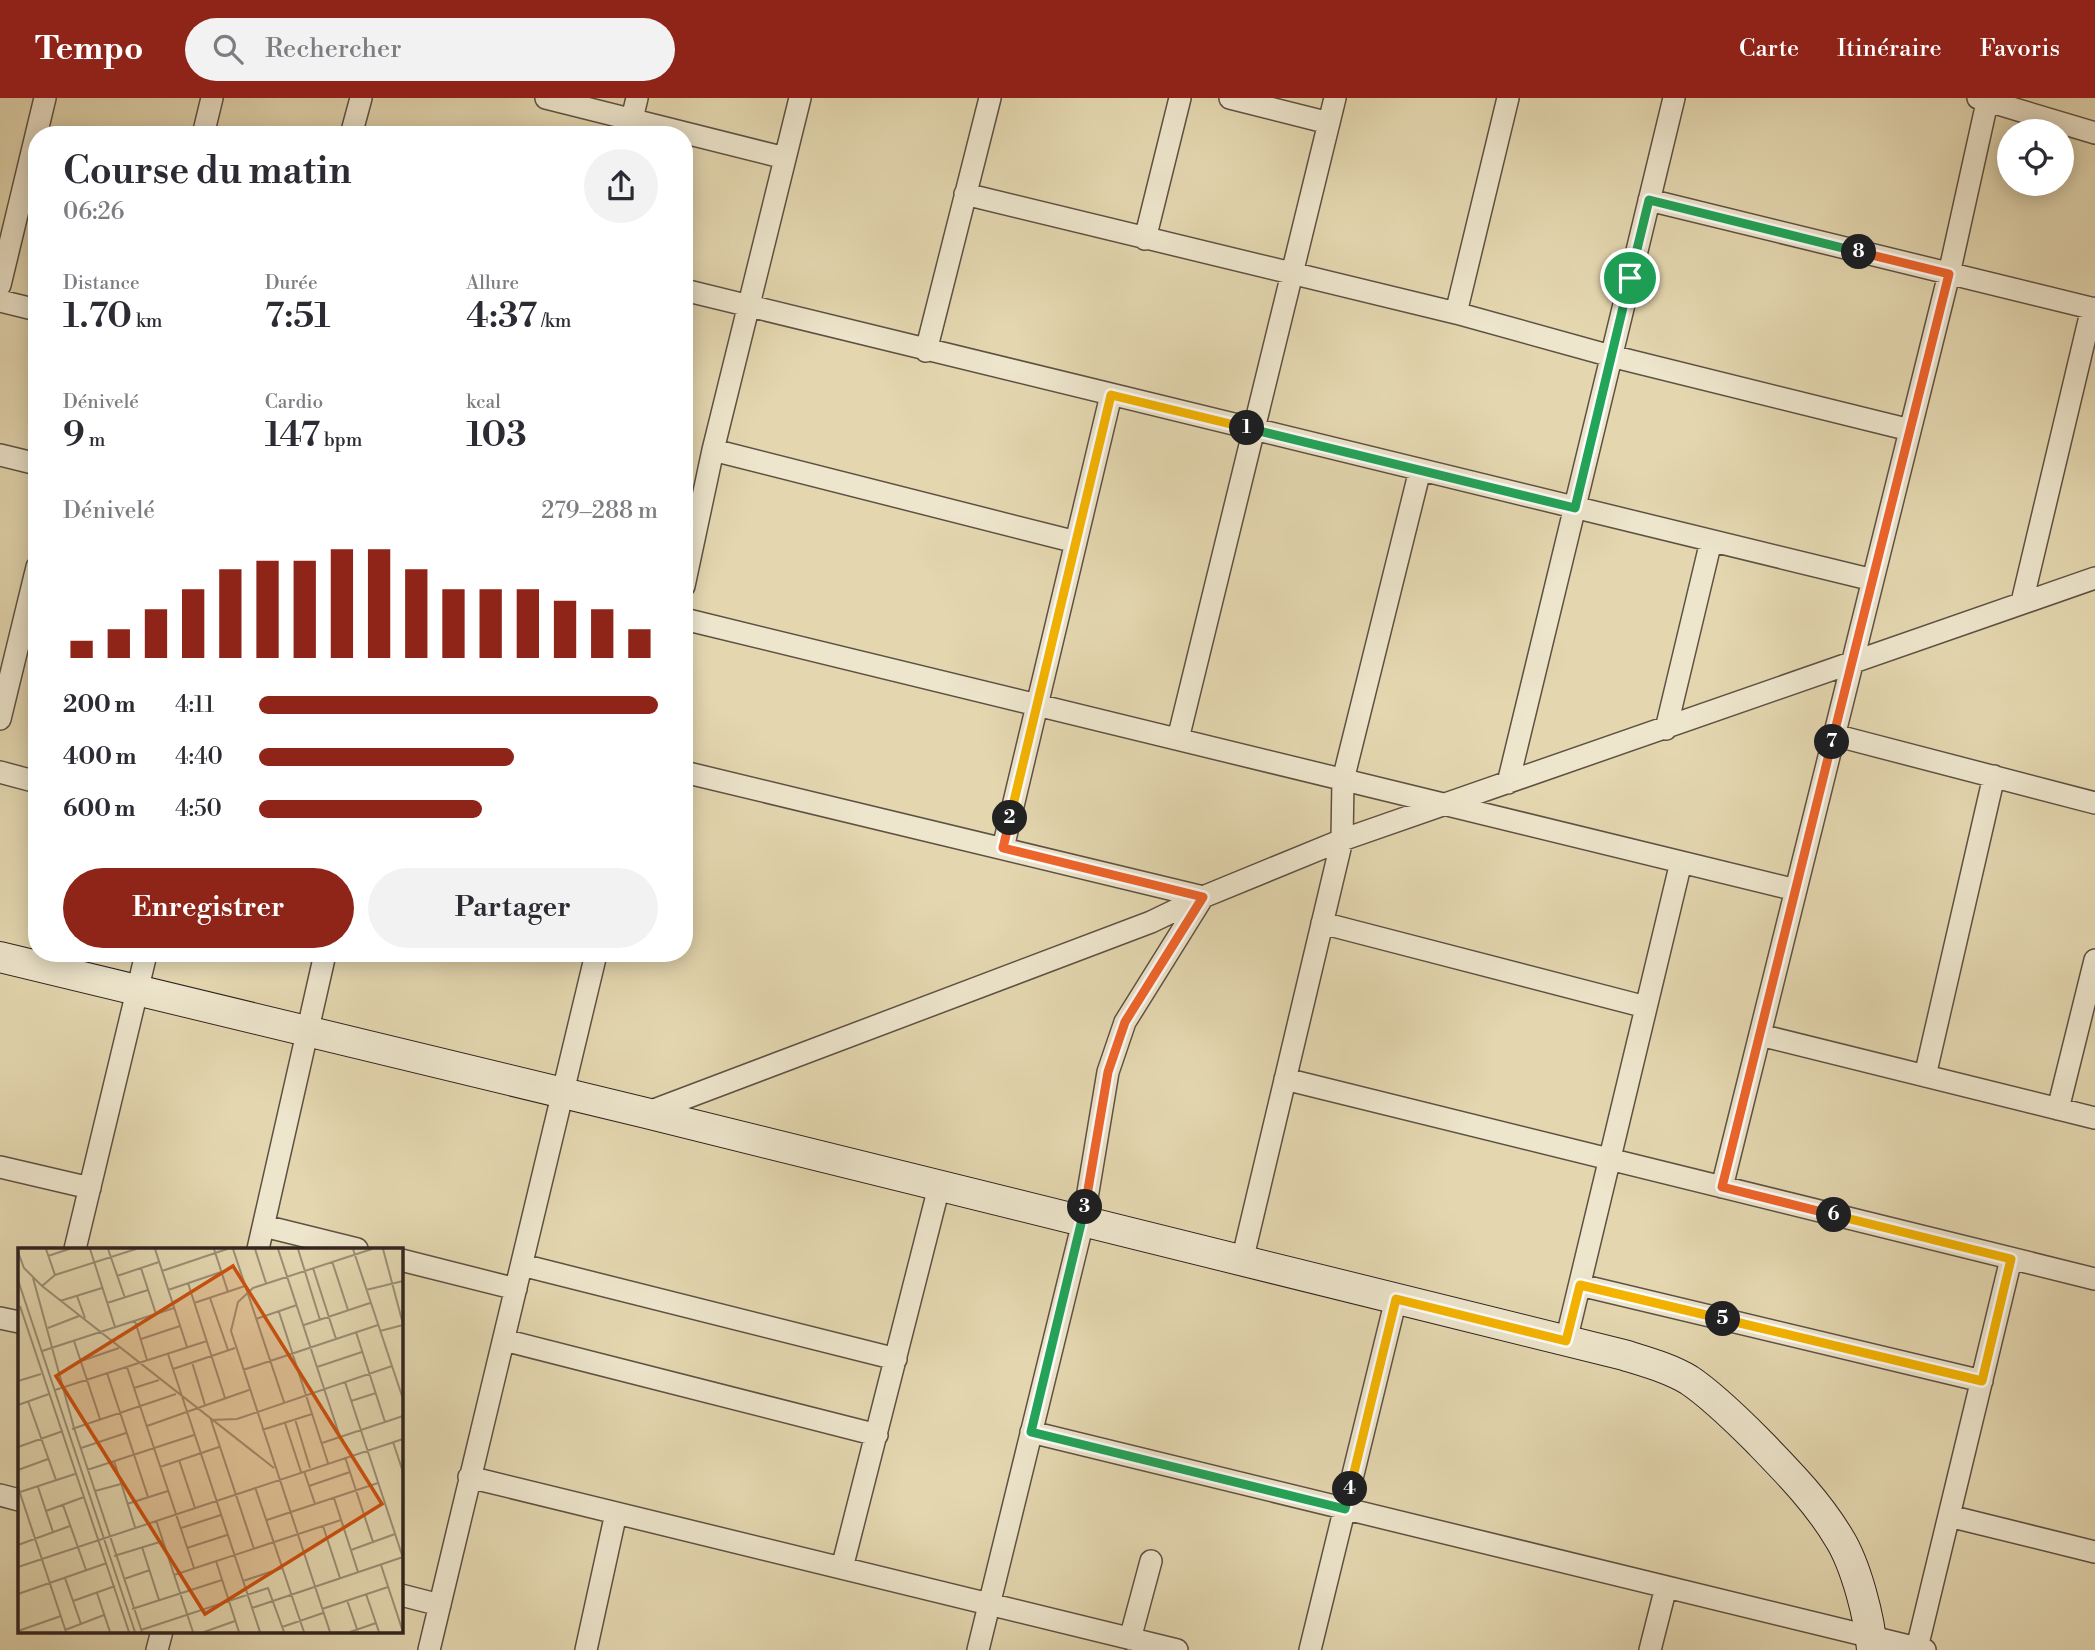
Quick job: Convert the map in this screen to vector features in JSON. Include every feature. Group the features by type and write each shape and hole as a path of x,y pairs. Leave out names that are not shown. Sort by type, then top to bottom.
{"street":[{"path":"38,126 45,98"},
{"path":"205,126 212,98"},
{"path":"353,126 360,98"},
{"path":"546,98 635,108 689,126"},
{"path":"693,544 713,450 800,98"},
{"path":"926,351 990,98"},
{"path":"1145,239 1180,98"},
{"path":"1230,98 1329,123"},
{"path":"1178,739 1335,98"},
{"path":"1456,313 1508,98"},
{"path":"1508,783 1674,98"},
{"path":"1722,1187 1949,274 1985,99 2095,133"},
{"path":"693,127 785,158"},
{"path":"0,285 28,169"},
{"path":"965,194 1456,313 1611,356 1910,430"},
{"path":"1649,200 2093,308 2022,602"},
{"path":"693,292 1873,580"},
{"path":"0,301 28,308"},
{"path":"1003,848 1111,395"},
{"path":"713,450 1076,542"},
{"path":"0,455 28,462"},
{"path":"1242,1261 1342,840 1343,780 1420,470"},
{"path":"1666,729 1711,541"},
{"path":"646,1113 1151,922 1203,897 1342,840 2095,578"},
{"path":"0,719 28,604"},
{"path":"693,621 1796,890"},
{"path":"1834,735 2095,803"},
{"path":"0,772 28,780"},
{"path":"693,774 1203,897"},
{"path":"1925,1076 1994,776"},
{"path":"1566,1341 1681,862"},
{"path":"978,1650 1083,1222 1108,1072 1125,1022 1203,897"},
{"path":"1322,923 1646,1007"},
{"path":"0,957 562,1095 646,1113 1647,1362 1690,1381 1743,1426 1800,1484 1840,1539 1859,1585 1872,1643"},
{"path":"75,1248 144,962"},
{"path":"258,1248 323,962"},
{"path":"429,1650 594,962"},
{"path":"2057,1109 2094,969"},
{"path":"1760,1035 2095,1118"},
{"path":"1285,1079 2095,1279"},
{"path":"0,1167 90,1188"},
{"path":"842,1568 939,1187"},
{"path":"264,1226 353,1248"},
{"path":"1031,1432 1666,1587 1872,1643 1921,1649 1949,1516 2011,1259"},
{"path":"402,1262 516,1289"},
{"path":"522,1265 896,1359"},
{"path":"1580,1285 1982,1381"},
{"path":"1310,1650 1396,1299"},
{"path":"0,1318 18,1322"},
{"path":"504,1340 877,1435"},
{"path":"469,1476 1177,1650"},
{"path":"0,1495 18,1500"},
{"path":"586,1650 616,1513"},
{"path":"1949,1516 2095,1552"},
{"path":"1130,1639 1151,1561"},
{"path":"1650,1650 1666,1587"},
{"path":"402,1595 440,1605"},
{"path":"157,1650 162,1632"}],"route":[{"path":"1649,200 1949,274 1722,1187 2011,1259 1982,1381 1580,1285 1566,1341 1396,1299 1345,1509 1031,1432 1083,1222 1108,1072 1125,1022 1203,897 1003,848 1111,395 1575,508 1630,278 1649,200"}]}
